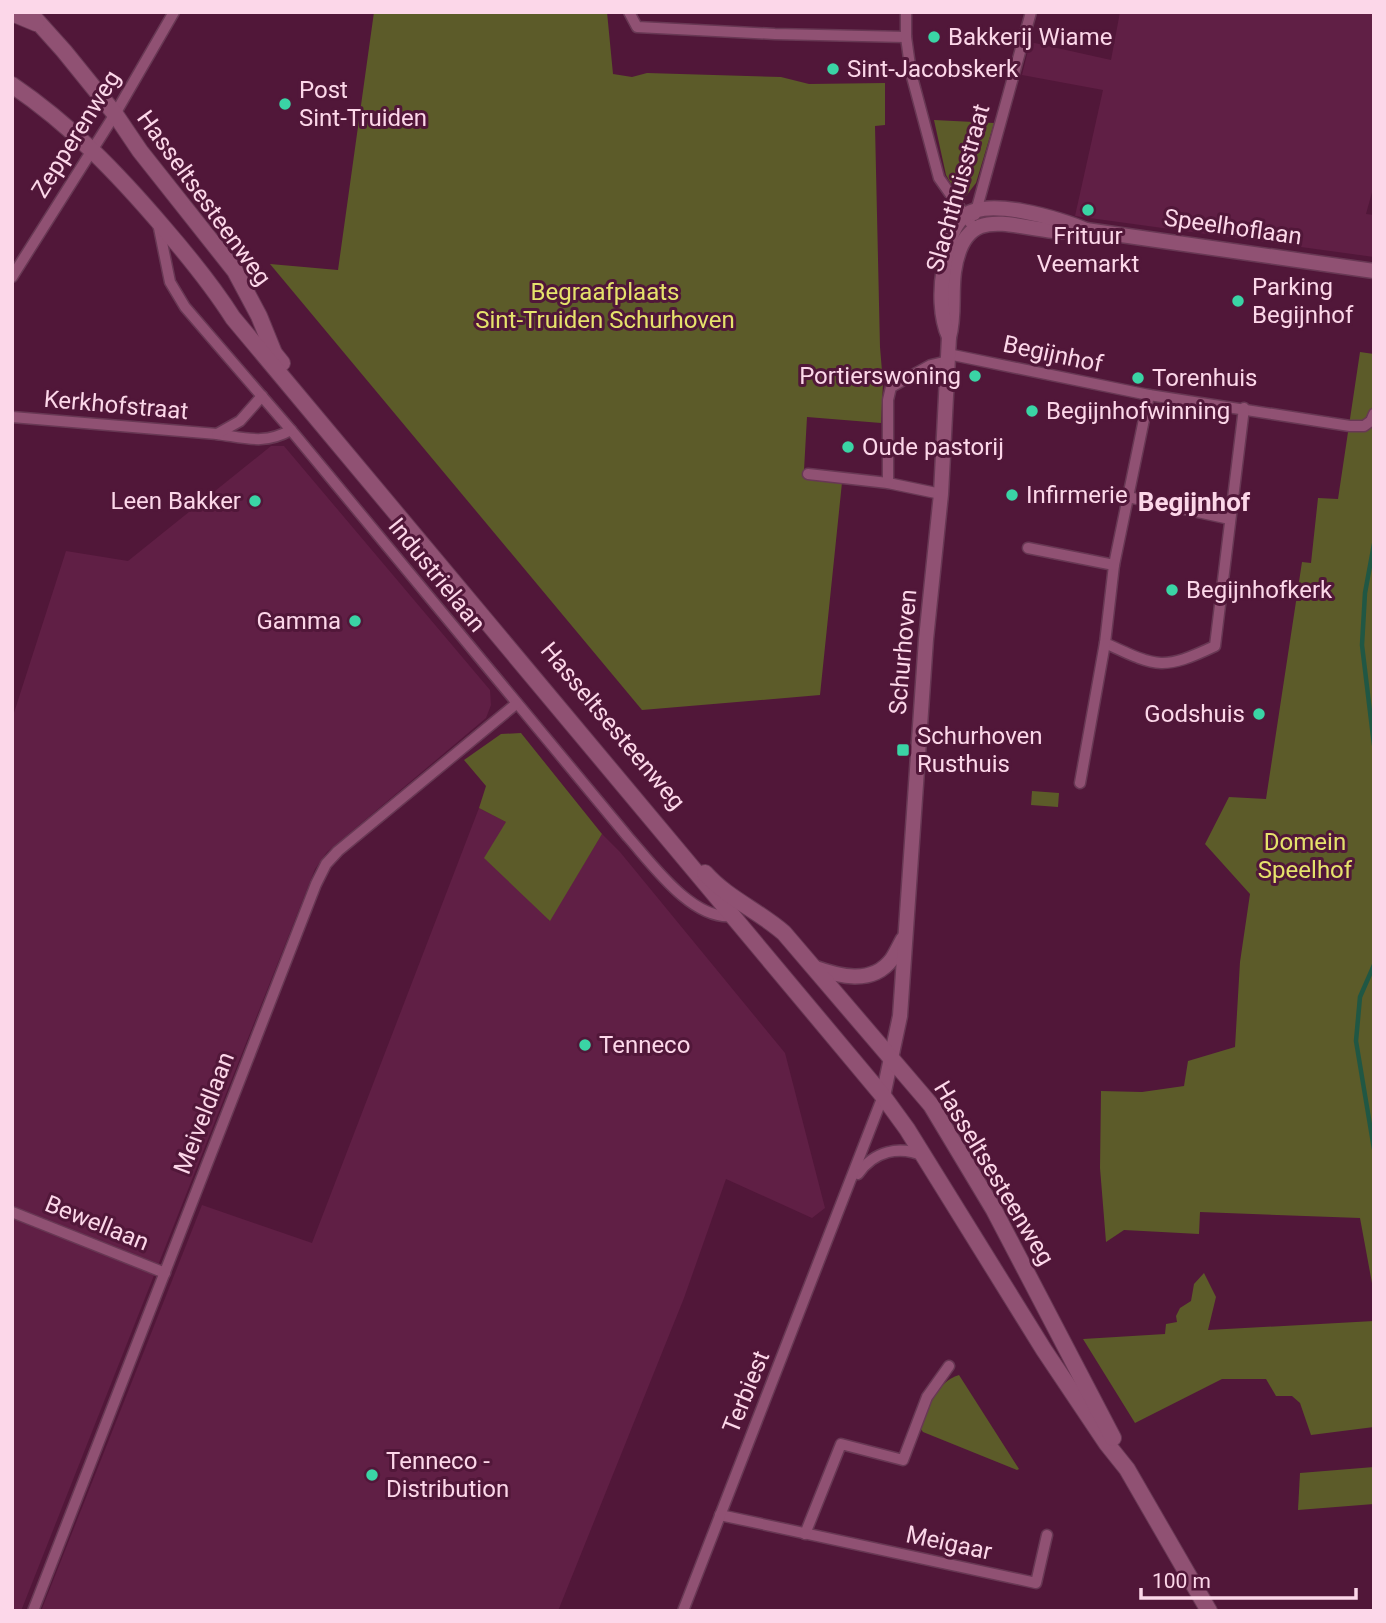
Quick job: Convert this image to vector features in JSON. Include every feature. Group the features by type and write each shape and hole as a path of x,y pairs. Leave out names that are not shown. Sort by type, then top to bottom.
{"main road":[{"name":"Hasseltsesteenweg","path":"12,13 33,18 64,51 115,114 140,151 235,271 259,316 274,353 708,877 738,901 766,917 787,936 931,1105 968,1164 1052,1318 1126,1469"},
{"name":"Hasseltsesteenweg","path":"12,85 54,114 92,149 158,220 206,278 233,317 732,916 754,938 883,1096 924,1156 1044,1350 1126,1469 1209,1611"}],"street":[{"name":"Zepperenweg","path":"12,277 115,114 174,12"},
{"path":"629,12 638,27 906,37"},
{"path":"906,12 906,37 917,97 939,178 969,213"},
{"name":"Slachthuisstraat","path":"949,337 953,323 954,269 962,243 974,228 969,213 1031,12"},
{"name":"Speelhoflaan","path":"969,213 1010,210 1058,218 1086,229"},
{"name":"Schurhoven","path":"883,1096 900,1016 926,639 942,494 949,337 943,324 943,272 951,238 969,213"},
{"name":"Industrielaan","path":"158,220 170,282 185,307 291,430 628,837 686,899 708,914 720,918 732,916"},
{"name":"Speelhoflaan","path":"974,228 1008,223 1056,231 1086,229 1374,271"},
{"path":"888,483 888,400 891,387 948,357"},
{"name":"Begijnhof","path":"948,357 1149,395 1350,426 1364,426 1371,421 1374,414"},
{"path":"1080,783 1105,643 1114,565 1149,395"},
{"name":"Kerkhofstraat","path":"217,434 240,421 262,396"},
{"path":"1105,643 1151,663 1161,664 1183,661 1215,646 1244,408"},
{"name":"Kerkhofstraat","path":"12,417 250,439 275,439 291,430"},
{"path":"808,474 888,483 942,494"},
{"path":"1128,497 1230,519"},
{"path":"1028,548 1114,565"},
{"name":"Meiveldlaan","path":"33,1611 301,920 326,864 338,851 516,704"},
{"path":"812,967 845,977 856,978 869,974 887,965 905,935"},
{"name":"Terbiest","path":"683,1611 883,1096"},
{"name":"Terbiest","path":"849,1188 866,1164 884,1153 895,1150 924,1156"},
{"name":"Bewellaan","path":"12,1212 165,1273"},
{"path":"805,1534 841,1444 903,1460 927,1397 949,1366"},
{"name":"Meigaar","path":"720,1515 1036,1583 1047,1535"}],"shaded area":[{"path":"1120,12 1374,12 1374,185 1366,214 1374,215 1374,257 1075,216 1103,90 1022,75 1030,42 1111,60"},
{"path":"271,446 284,446 490,690 491,705 486,718 327,852 315,869 21,1611 12,1611 12,719 66,551 128,561"},
{"path":"479,808 506,822 549,921 602,834 620,852 785,1053 825,1208 812,1218 726,1179 684,1298 558,1611 41,1611 202,1205 312,1243"}],"green space":[{"name":"Begraafplaats Sint-Truiden Schurhoven","path":"374,12 607,12 613,74 632,77 647,73 781,77 809,84 885,83 885,125 875,126 883,383 881,423 807,417 804,470 843,473 820,695 642,710 270,264 338,270"},
{"path":"934,120 994,123 976,183 966,196 957,194 946,175"},
{"name":"Domein Speelhof","path":"1360,352 1374,354 1374,1294 1360,1218 1200,1212 1199,1234 1124,1230 1106,1242 1100,1168 1101,1091 1142,1092 1184,1086 1188,1061 1235,1047 1240,962 1250,894 1205,844 1229,797 1266,799 1302,562 1311,563 1318,498 1338,499"},
{"path":"521,733 602,834 550,921 484,858 506,822 479,808 486,786 464,760 501,734"},
{"path":"1032,791 1059,793 1058,807 1031,805"},
{"path":"1204,1273 1216,1297 1208,1330 1374,1321 1374,1427 1311,1435 1300,1403 1292,1396 1276,1396 1266,1379 1222,1379 1135,1423 1083,1339 1165,1334 1166,1324 1177,1322 1176,1316 1180,1308 1191,1301 1194,1284"},
{"path":"959,1375 1019,1469 923,1432 920,1428 930,1404 944,1383"},
{"path":"1374,1467 1374,1504 1298,1510 1300,1473"}],"waterway":[{"path":"1374,544 1365,593 1362,645 1374,745"},
{"path":"1374,965 1360,997 1356,1041 1374,1149"}],"place":[{"name":"Bakkerij Wiame","path":"934,37"},
{"name":"Sint-Jacobskerk","path":"833,69"},
{"name":"Post Sint-Truiden","path":"285,104"},
{"name":"Frituur Veemarkt","path":"1088,210"},
{"name":"Parking Begijnhof","path":"1238,301"},
{"name":"Portierswoning","path":"975,376"},
{"name":"Torenhuis","path":"1138,378"},
{"name":"Begijnhofwinning","path":"1032,411"},
{"name":"Oude pastorij","path":"848,447"},
{"name":"Infirmerie","path":"1012,495"},
{"name":"Leen Bakker","path":"255,501"},
{"name":"Begijnhofkerk","path":"1172,590"},
{"name":"Gamma","path":"355,621"},
{"name":"Godshuis","path":"1259,714"},
{"name":"Schurhoven Rusthuis","path":"903,750"},
{"name":"Tenneco","path":"585,1045"},
{"name":"Tenneco - Distribution","path":"372,1475"}],"district":[{"name":"Begijnhof","path":"1194,502"}]}
